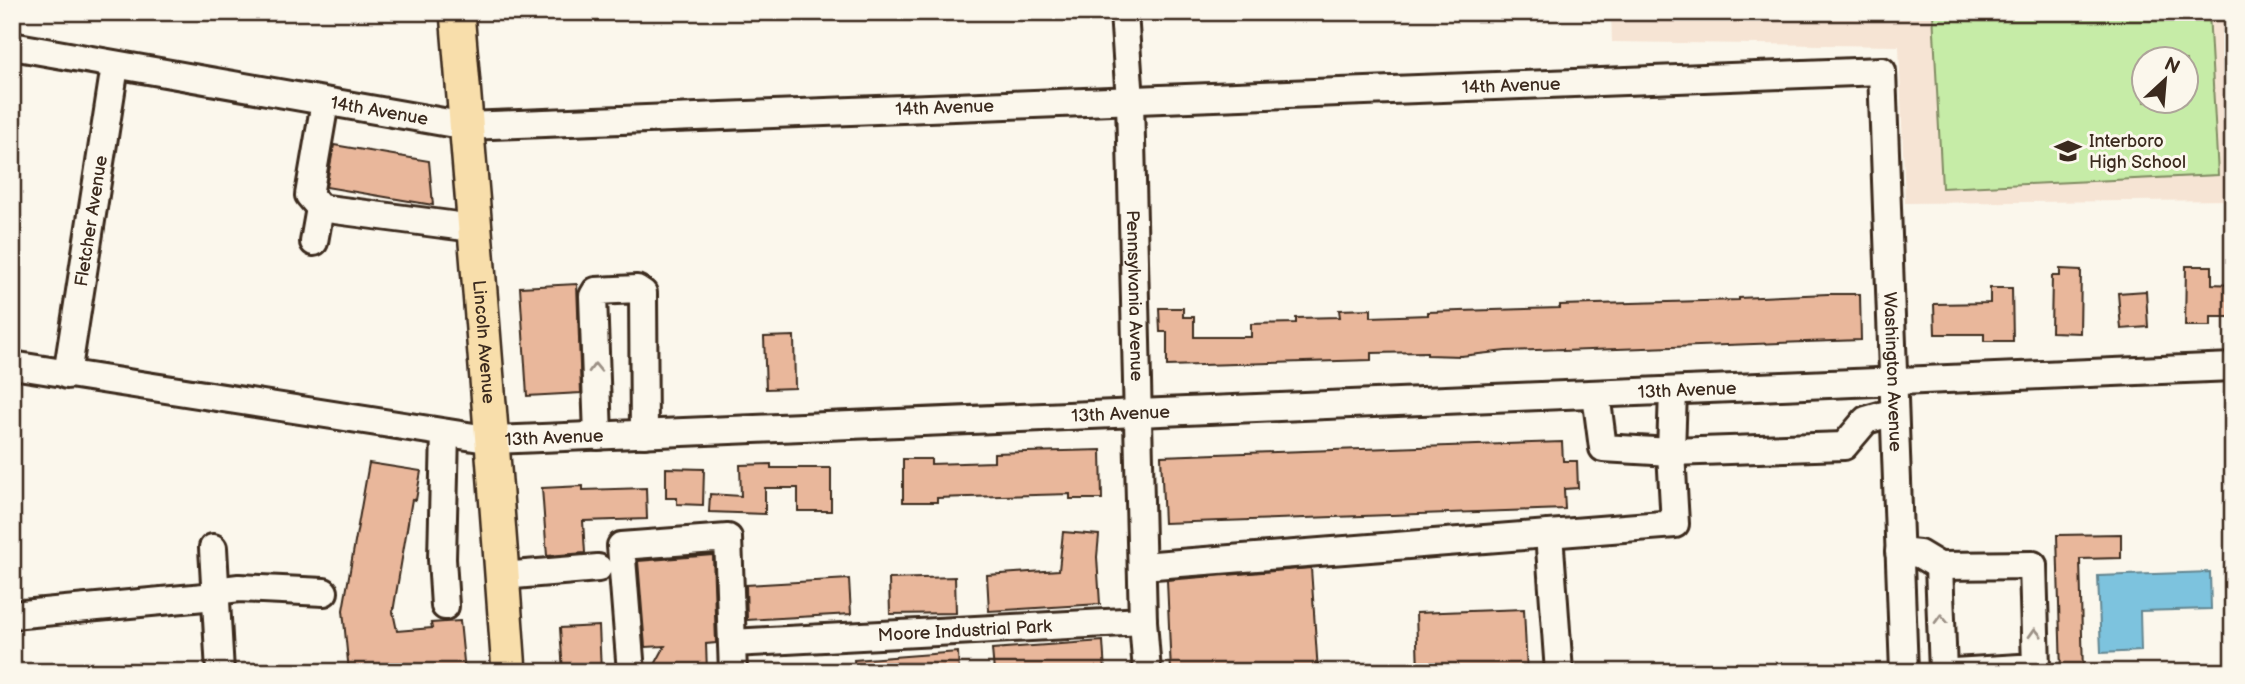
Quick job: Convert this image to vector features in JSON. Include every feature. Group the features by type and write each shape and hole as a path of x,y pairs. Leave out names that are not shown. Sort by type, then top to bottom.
{"main road":[{"name":"Lincoln Avenue","path":"457,12 473,228 493,440 509,672"}],"street":[{"name":"Pennsylvania Avenue","path":"1124,12 1130,102 1143,621 1147,672"},
{"name":"14th Avenue","path":"12,46 466,126 1882,71"},
{"name":"Fletcher Avenue","path":"67,375 115,66"},
{"name":"Washington Avenue","path":"1882,71 1904,672"},
{"path":"325,102 309,195 320,208 473,228"},
{"path":"314,242 320,208"},
{"path":"598,436 593,296 596,291 637,289 643,293 644,434"},
{"name":"13th Avenue","path":"12,365 493,440 2233,368"},
{"path":"1142,566 1675,524 1671,452 1673,391"},
{"path":"1595,394 1603,448 1671,452 1844,446 1866,420 1894,412"},
{"path":"445,433 442,559 445,606"},
{"path":"1549,534 1559,672"},
{"path":"631,672 621,546 728,538 733,672"},
{"path":"213,548 220,672"},
{"path":"1899,552 1919,554 1939,566 2033,565 2036,667 1954,672"},
{"path":"1939,566 1942,672"},
{"path":"502,576 598,568"},
{"path":"12,615 215,593 239,588 324,592"},
{"name":"Moore Industrial Park","path":"732,643 1143,621"}],"shaded area":[{"name":"Interboro High School","path":"1611,12 2233,12 2233,200 1905,203 1899,46 1612,42"}],"green space":[{"path":"1637,12 1907,12 1907,13 1638,18"},
{"path":"1933,12 2209,12 2218,175 1942,188"}],"water":[{"path":"2210,572 2211,609 2140,611 2141,651 2101,653 2098,576"}],"building":[{"path":"334,145 429,161 433,205 326,187"},
{"path":"2186,266 2212,266 2212,284 2233,285 2233,317 2211,317 2211,326 2185,326"},
{"path":"2060,269 2081,270 2080,333 2051,332 2052,276 2060,276"},
{"path":"577,284 581,393 527,396 520,287"},
{"path":"1990,288 2012,288 2013,341 1984,341 1984,334 1935,334 1934,304 1990,303"},
{"path":"2146,291 2148,327 2121,329 2118,293"},
{"path":"1860,294 1861,340 1506,351 1461,356 1427,355 1427,352 1371,353 1371,360 1167,366 1167,332 1160,332 1159,308 1183,308 1183,317 1194,317 1194,337 1251,337 1251,324 1296,323 1296,318 1340,317 1339,310 1371,309 1371,317 1428,315 1428,312 1560,308 1560,305 1739,300"},
{"path":"794,336 795,388 766,389 764,337"},
{"path":"1562,442 1563,461 1577,461 1578,488 1564,489 1565,509 1164,523 1161,456"},
{"path":"1101,450 1102,499 1070,499 1070,494 937,498 937,502 903,502 903,459 931,459 931,464 994,462 994,453"},
{"path":"369,463 421,471 416,500 412,499 393,612 397,631 432,628 431,623 460,621 465,672 349,672 343,610"},
{"path":"771,464 771,468 831,468 831,511 798,511 798,488 765,488 765,514 709,512 710,494 741,496 740,465"},
{"path":"666,468 704,469 703,505 677,504 677,498 666,498"},
{"path":"583,486 583,490 646,488 647,519 583,521 585,553 547,556 542,488"},
{"path":"1063,532 1099,535 1097,557 1100,604 989,611 987,575 1059,570"},
{"path":"2121,534 2121,558 2080,559 2083,672 2061,672 2057,535"},
{"path":"713,555 716,643 706,644 707,672 651,672 665,646 645,647 638,561"},
{"path":"1311,568 1318,672 1171,672 1167,580"},
{"path":"955,577 956,613 890,614 889,579"},
{"path":"849,579 851,614 747,620 746,585"},
{"path":"1524,609 1527,672 1418,672 1416,613"},
{"path":"599,626 601,672 563,672 560,628"},
{"path":"1103,641 1105,672 994,672 992,649"},
{"path":"958,652 959,672 855,672 854,660"}],"place":[{"name":"Interboro High School","path":"2068,151"}]}
